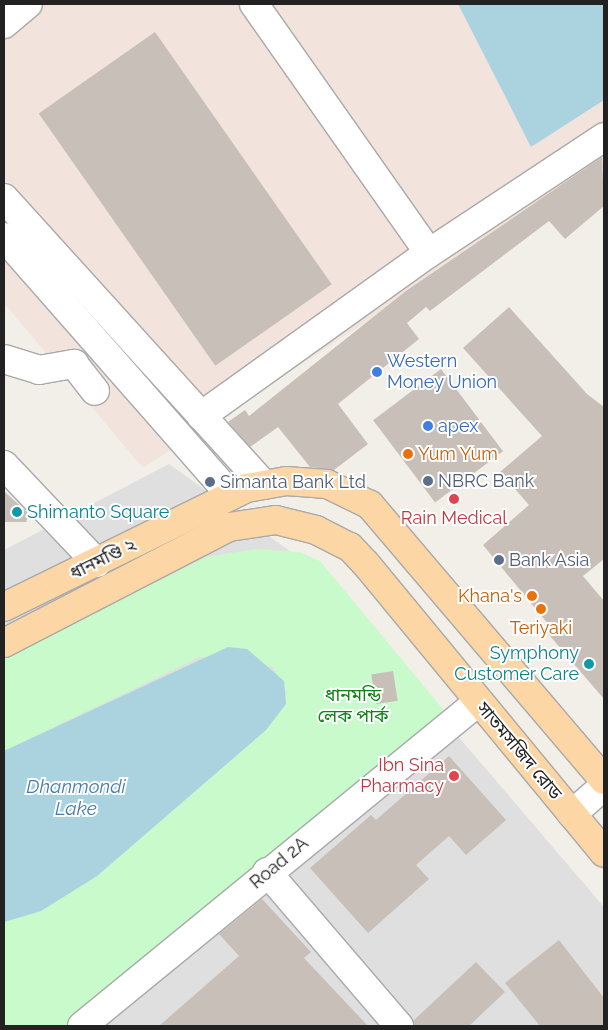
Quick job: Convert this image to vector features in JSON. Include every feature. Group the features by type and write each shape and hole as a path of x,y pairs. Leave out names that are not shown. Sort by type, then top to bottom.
{"main road":[{"name":"ধানমণ্ডি ২","path":"4,607 97,563 231,495 264,485 304,480 327,484 370,505 604,780"},
{"path":"258,520 264,485"},
{"path":"231,495 258,520"},
{"name":"ধানমণ্ডি ২","path":"4,642 192,543 258,520 296,523 334,538"},
{"name":"সাতমসজিদ রোড","path":"334,538 366,564 604,853"}],"street":[{"path":"4,24 28,4"},
{"path":"254,4 429,253"},
{"path":"201,416 429,253 604,137"},
{"path":"4,198 264,485"},
{"path":"4,238 231,495"},
{"path":"4,359 39,370 74,364 95,391"},
{"path":"4,465 97,563"},
{"name":"Road 2A","path":"82,1026 267,872 478,702"},
{"path":"572,814 604,786"},
{"path":"267,872 399,1026"}],"shaded area":[{"path":"4,4 604,4 604,166 143,468 4,303"},
{"path":"169,464 315,569 604,907 604,1026 4,1026 4,550"}],"green space":[{"name":"ধানমন্ডি লেক পার্ক","path":"256,549 300,552 320,561 447,714 81,1026 4,1026 4,922 41,911 97,876 266,730 287,693 273,667 200,657 4,751 4,658 206,557"}],"water":[{"path":"458,4 604,4 604,100 531,147"},
{"name":"Dhanmondi Lake","path":"228,647 247,649 284,681 286,704 266,730 97,876 41,911 4,922 4,751"}],"building":[{"path":"155,32 332,284 215,366 39,113"},
{"path":"602,157 604,206 565,239 549,221 430,311 426,307 407,323 419,339 338,404 368,444 334,470 310,467 278,427 250,447 228,422 245,410 249,416 406,291"},
{"path":"509,307 587,394 604,407 604,559 583,576 604,601 604,699 544,629 549,625 483,545 529,505 500,472 542,436 463,348"},
{"path":"441,369 503,451 435,502 373,420"},
{"path":"4,491 29,514 26,522 4,522"},
{"path":"393,671 398,701 376,704 371,674"},
{"path":"449,756 506,820 466,855 449,836 416,865 429,879 368,933 310,868 371,815 376,820"},
{"path":"262,899 311,952 304,958 368,1026 159,1026 239,956 219,934"},
{"path":"559,940 604,998 604,1026 540,1026 505,983"},
{"path":"476,962 505,992 469,1026 414,1026 413,1021"}],"place":[{"name":"Western Money Union","path":"377,372"},
{"name":"apex","path":"428,426"},
{"name":"Yum Yum","path":"408,454"},
{"name":"NBRC Bank","path":"428,481"},
{"name":"Simanta Bank Ltd","path":"210,482"},
{"name":"Rain Medical","path":"454,499"},
{"name":"Shimanto Square","path":"17,512"},
{"name":"Bank Asia","path":"499,560"},
{"name":"Khana's","path":"532,596"},
{"name":"Teriyaki","path":"541,609"},
{"name":"Symphony Customer Care","path":"589,664"},
{"name":"Ibn Sina Pharmacy","path":"454,776"}]}
